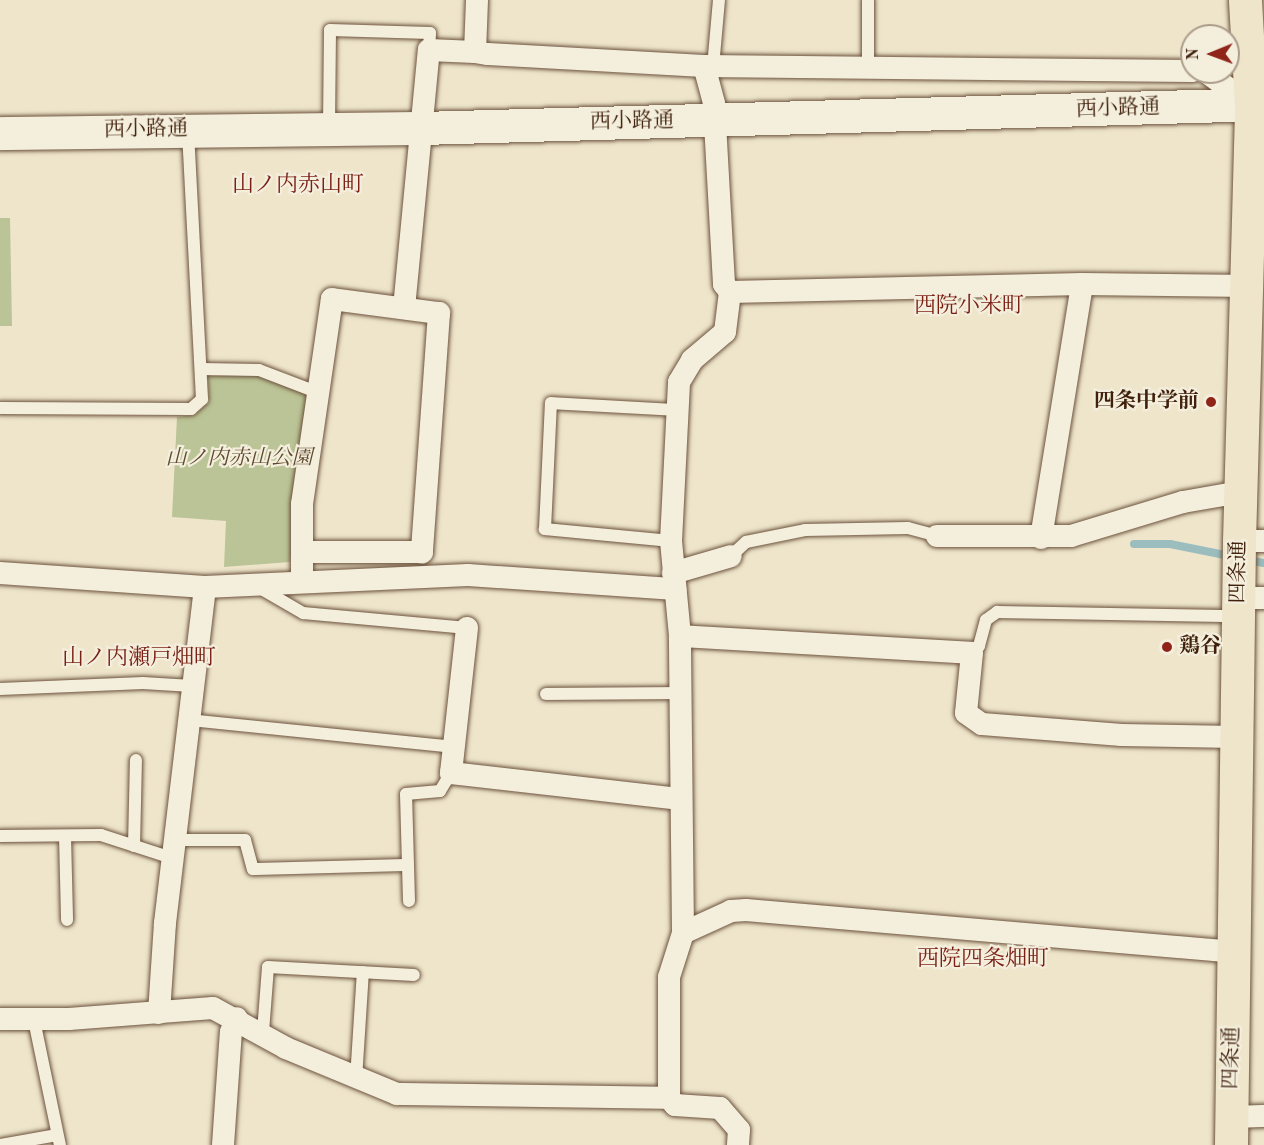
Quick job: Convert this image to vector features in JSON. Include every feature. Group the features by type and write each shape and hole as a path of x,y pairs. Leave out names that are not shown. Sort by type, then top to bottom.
{"main road":[{"name":"四条通","path":"1231,1131 1236,737 1246,574 1241,492 1246,286 1257,105 1245,0"}],"street":[{"path":"475,52 477,0"},
{"path":"404,308 429,50 709,66 1180,71"},
{"path":"709,66 715,120 724,284 730,292 726,332 688,367 679,382 671,541 680,636 679,799 683,933 669,976 669,1098 675,1105 720,1108 739,1130 738,1145"},
{"path":"1225,84 1257,105"},
{"name":"西小路通","path":"0,133 329,126 421,128 1257,105"},
{"path":"730,292 1082,284 1246,286"},
{"path":"1041,538 1082,284"},
{"path":"0,573 205,587 258,586 302,564 422,552 439,313 332,299 302,504 302,564"},
{"path":"937,536 1041,538 1089,533 1183,502 1241,492"},
{"path":"302,564 468,575 674,581 731,556"},
{"path":"159,1013 192,686 205,587"},
{"path":"467,628 451,773 679,799"},
{"path":"680,636 972,653 966,713 982,724 1122,735 1236,737"},
{"path":"683,933 731,910 746,910 1234,952"},
{"path":"0,1019 34,1020 213,1008 263,1032 286,1048 356,1079 397,1094 669,1098"},
{"path":"224,1145 231,1032 237,1018"},
{"path":"1231,1131 1264,1116"}],"lane":[{"path":"709,66 719,0"},
{"path":"867,67 868,0"},
{"path":"329,126 330,30 430,33 429,50"},
{"path":"0,408 190,409 202,399 188,129"},
{"path":"201,369 259,370 320,393"},
{"path":"671,541 545,529 550,415 551,403 677,410"},
{"path":"731,556 746,542 805,530 908,528 937,536"},
{"path":"972,653 979,646 986,620 997,612 1246,574"},
{"path":"258,586 303,613 467,628"},
{"path":"0,689 143,683 192,686"},
{"path":"546,694 680,693"},
{"path":"189,720 454,747"},
{"path":"134,846 136,760"},
{"path":"409,901 406,795 440,792 451,773"},
{"path":"0,836 101,835 134,846 176,849 245,840 253,869 408,865"},
{"path":"65,836 67,920"},
{"path":"263,1032 268,967 414,975"},
{"path":"356,1079 363,972"},
{"path":"1,1145 58,1140 34,1020"}],"green space":[{"path":"0,218 10,218 12,326 0,326"},
{"name":"山ノ内赤山公園","path":"256,374 311,396 290,562 224,567 226,521 172,517 177,417 195,415 209,402 208,376"}],"waterway":[{"path":"1134,544 1170,544 1230,556"},
{"path":"1248,560 1264,563"}],"place":[{"name":"四条中学前","path":"1211,402"},
{"name":"鶏谷","path":"1167,647"}],"district":[{"name":"山ノ内赤山町","path":"298,186"},
{"name":"西院小米町","path":"969,307"},
{"name":"山ノ内瀬戸畑町","path":"139,659"},
{"name":"西院四条畑町","path":"983,960"}]}
